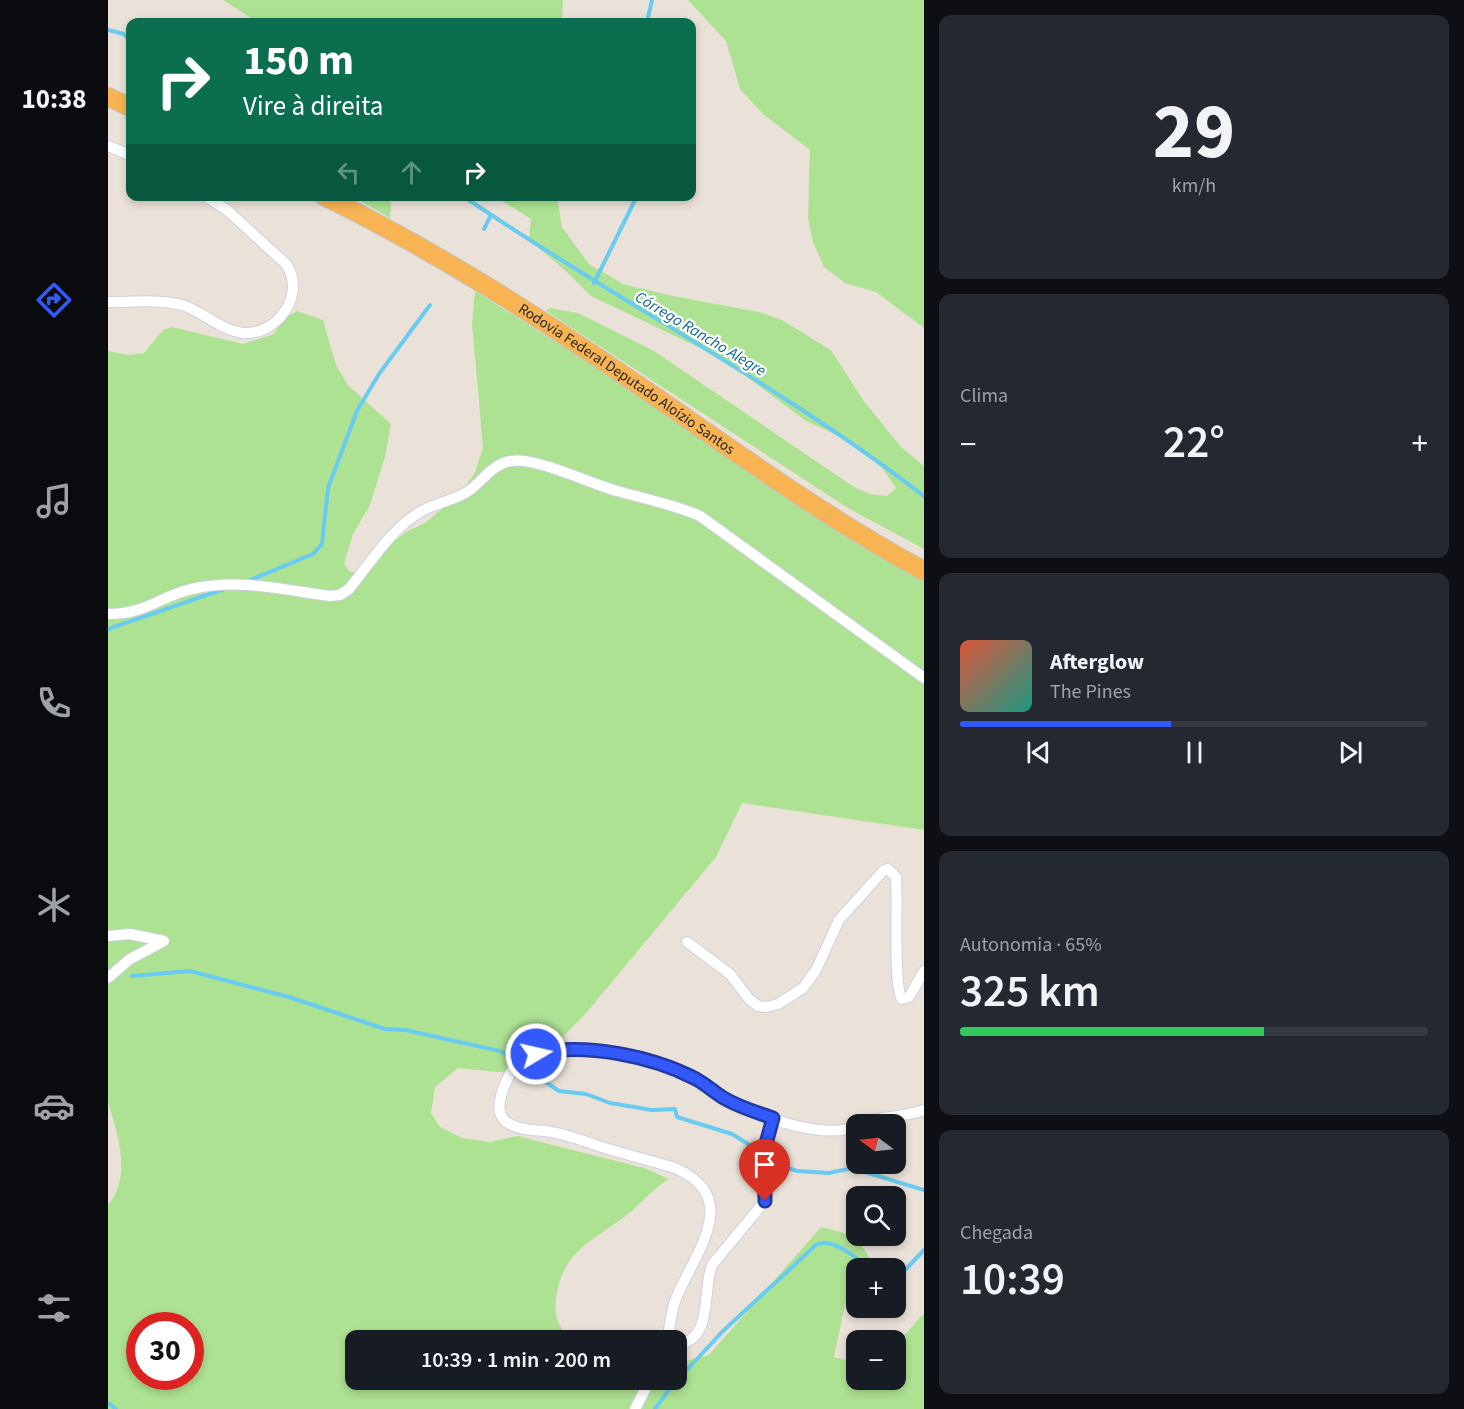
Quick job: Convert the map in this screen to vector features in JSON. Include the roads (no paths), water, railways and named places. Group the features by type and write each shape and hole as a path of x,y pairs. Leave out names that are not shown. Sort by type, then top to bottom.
{"highway":[{"path":"108,97 126,105"},
{"name":"Rodovia Federal Deputado Aloízio Santos","path":"333,201 425,250 508,299 764,474 883,549 924,571"}],"street":[{"path":"108,146 126,153"},
{"path":"108,302 161,302 181,305 196,311 218,325 248,333 271,324 290,305 295,288 293,273 227,210 213,201"},
{"path":"108,614 144,609 189,589 222,584 253,584 330,596 340,595 349,589 406,521 423,510 453,500 471,489 494,468 512,461 531,463 616,491 675,505 700,516 924,678"},
{"path":"687,942 730,974 758,1006 767,1007 778,1004 803,988 816,970 839,920 883,871 888,869 896,877 897,972 899,993 902,999 909,997 924,971"},
{"path":"108,936 130,934 164,941 130,959 108,978"},
{"path":"669,1330 676,1298 701,1251 710,1222 710,1198 704,1186 692,1175 675,1168 561,1134 510,1125 503,1120 499,1112 503,1088 510,1072 522,1059 553,1049 585,1048 608,1051 694,1078 722,1097 773,1118 826,1131 846,1130"},
{"path":"906,1115 924,1110"},
{"path":"687,1343 697,1336 702,1324 707,1277 712,1265 765,1201 764,1151 773,1118"},
{"path":"635,1409 645,1390"}],"waterway":[{"path":"648,18 652,0"},
{"name":"Córrego Rancho Alegre","path":"108,30 126,36"},
{"name":"Córrego Rancho Alegre","path":"471,201 812,416 924,496"},
{"path":"594,283 635,201"},
{"path":"484,229 491,215"},
{"path":"248,581 313,554 322,544 328,488 357,411 379,374 430,305"},
{"path":"108,629 224,589"},
{"path":"132,976 190,971 289,997 385,1029 405,1030 500,1051 517,1059 532,1073 559,1091 586,1094 610,1103 652,1110 675,1109 677,1117 732,1134 785,1167 797,1171 829,1173 852,1168 924,1190"},
{"path":"655,1409 671,1387 723,1331 816,1245 830,1244 856,1258"},
{"path":"906,1269 924,1250"},
{"path":"108,1403 116,1409"}]}
